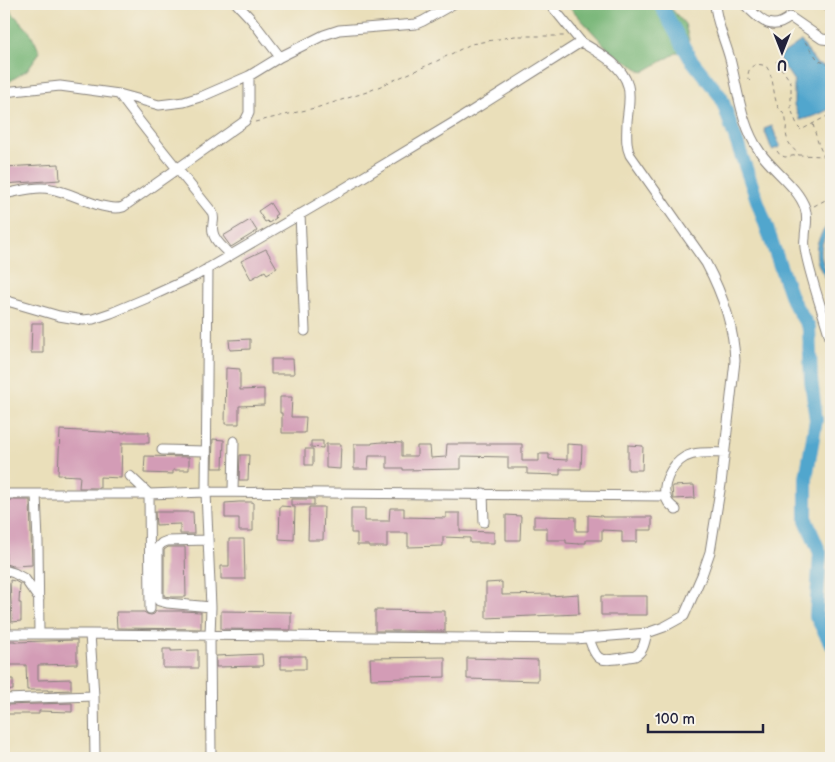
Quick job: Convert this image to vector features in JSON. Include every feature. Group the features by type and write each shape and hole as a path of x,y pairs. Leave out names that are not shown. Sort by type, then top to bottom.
{"street":[{"path":"237,4 280,57"},
{"path":"4,92 60,86 119,94 156,105 184,102 250,76 280,57 324,35 339,30 411,25 423,21 453,4"},
{"path":"4,586 5,634 565,639 647,633 664,627 684,616 710,552 725,453 735,361 734,345 725,309 712,272 630,156 626,136 629,95 625,79 614,63 579,39 550,4"},
{"path":"715,4 730,57 743,117 750,136 760,153 798,195 805,207 807,225 805,238 806,252 831,342"},
{"path":"744,4 762,21 768,24 784,22 790,16 822,39 831,40"},
{"path":"826,4 831,9"},
{"path":"4,300 76,319 93,319 128,307 194,276 300,214 456,121 579,39"},
{"path":"4,194 38,188 52,189 103,206 123,207 245,121 249,113 250,76"},
{"path":"119,94 145,130 212,212 215,218 212,230 214,236 230,255"},
{"path":"300,214 305,331"},
{"path":"208,268 206,492 211,607 211,758"},
{"path":"233,492 234,440"},
{"path":"162,450 206,451"},
{"path":"676,510 668,503 666,496 666,483 671,470 684,458 692,455 725,453"},
{"path":"130,476 149,494 150,610"},
{"path":"4,497 9,494 206,492 666,496"},
{"path":"36,494 39,634"},
{"path":"483,494 484,522"},
{"path":"208,540 167,541 158,547 158,599 168,604 211,607"},
{"path":"4,570 25,579 39,600"},
{"path":"589,638 597,656 605,660 635,656 643,648 647,633"},
{"path":"90,634 95,758"},
{"path":"4,698 94,696"}],"path":[{"path":"241,125 319,107 367,92 471,44 514,36 579,39"},
{"path":"805,42 819,61 831,65"},
{"path":"776,61 791,82 791,109 801,130 831,114"},
{"path":"750,82 748,79 750,69 755,64 766,66 773,78 776,100 786,120 788,143 799,155"},
{"path":"813,124 818,144 831,166"},
{"path":"777,151 785,157 799,155 824,156"},
{"path":"814,206 831,197"}],"green space":[{"path":"4,4 30,32 40,52 27,70 4,85"},
{"path":"567,4 667,4 685,24 689,40 680,51 643,72 610,51"}],"water":[{"path":"801,41 816,63 831,68 831,108 800,120 794,105 794,81 778,57"},
{"path":"772,126 780,147 772,150 764,129"},
{"path":"831,222 831,228 825,237 821,252 823,263 832,281 831,305 828,282 818,262 817,249 820,237"}],"building":[{"path":"59,164 60,180 4,184 4,167"},
{"path":"270,203 277,214 274,216 276,218 269,223 265,222 258,211"},
{"path":"250,220 257,231 231,247 223,236"},
{"path":"266,249 277,268 267,274 265,271 251,279 241,261"},
{"path":"32,323 43,323 43,353 31,353"},
{"path":"250,339 250,349 230,350 229,340"},
{"path":"271,359 293,359 294,374 271,374"},
{"path":"226,368 240,369 240,390 264,389 264,405 239,406 239,424 225,424"},
{"path":"280,397 292,397 291,417 306,417 305,433 282,433"},
{"path":"60,430 125,433 149,432 149,443 122,443 121,478 100,477 100,488 79,488 80,476 58,475"},
{"path":"213,439 224,440 223,468 212,468"},
{"path":"311,441 323,441 323,448 311,447"},
{"path":"402,443 402,456 417,456 417,446 430,446 431,458 446,457 447,444 522,444 522,461 539,461 539,454 549,454 549,459 567,460 567,444 582,445 581,469 560,469 560,475 527,474 527,468 508,468 508,457 461,456 461,469 403,470 403,468 387,468 387,456 369,456 368,469 354,469 354,444"},
{"path":"326,444 341,444 340,469 326,468"},
{"path":"628,445 643,446 642,470 628,470"},
{"path":"305,449 313,449 313,465 305,465"},
{"path":"240,455 249,455 248,480 239,480"},
{"path":"145,456 189,457 189,470 173,470 173,474 144,473"},
{"path":"694,485 695,498 673,499 672,486"},
{"path":"291,499 314,499 314,505 291,505"},
{"path":"11,500 30,500 32,565 12,566 6,564 5,503"},
{"path":"253,502 253,531 239,531 239,518 225,518 225,503"},
{"path":"280,506 295,507 294,540 279,539"},
{"path":"309,507 324,507 323,540 308,540"},
{"path":"351,508 365,508 365,521 389,521 390,508 404,508 404,517 446,518 446,513 460,513 460,531 494,532 494,543 470,543 470,538 443,537 443,546 408,547 408,533 387,533 387,547 357,545 357,533 351,533"},
{"path":"155,512 193,512 194,534 180,534 180,524 156,525"},
{"path":"506,515 521,516 520,540 506,540"},
{"path":"588,515 602,517 652,517 652,530 637,530 637,542 622,542 622,531 602,530 602,540 586,540 586,543 579,544 566,543 566,540 547,540 547,528 534,528 534,516 576,517 576,531 588,531"},
{"path":"229,539 244,539 245,579 221,579 221,566 229,566"},
{"path":"168,547 185,547 186,597 164,596 164,550"},
{"path":"10,580 20,584 19,603 21,603 21,621 12,622"},
{"path":"502,582 502,595 550,594 550,596 578,594 579,614 486,618 486,583"},
{"path":"601,596 647,596 647,615 601,615"},
{"path":"375,610 445,611 445,631 375,631"},
{"path":"156,611 201,612 201,629 117,628 116,612 144,612 151,615"},
{"path":"221,611 291,612 291,630 221,629"},
{"path":"77,640 77,664 38,665 38,680 71,679 71,690 27,690 26,665 4,665 4,641"},
{"path":"163,649 171,649 171,651 198,650 198,668 163,668"},
{"path":"262,654 263,666 216,667 216,656"},
{"path":"281,656 306,656 306,669 281,669"},
{"path":"445,657 445,677 371,679 370,658"},
{"path":"467,658 538,660 538,681 467,679"},
{"path":"4,679 13,679 13,690 4,691"},
{"path":"72,703 72,712 39,711 39,714 4,714 4,705"}],"waterway":[{"path":"660,4 690,58 721,97 792,300 809,328 811,379 816,420 806,478 806,520 820,553 816,616 831,644"}]}
